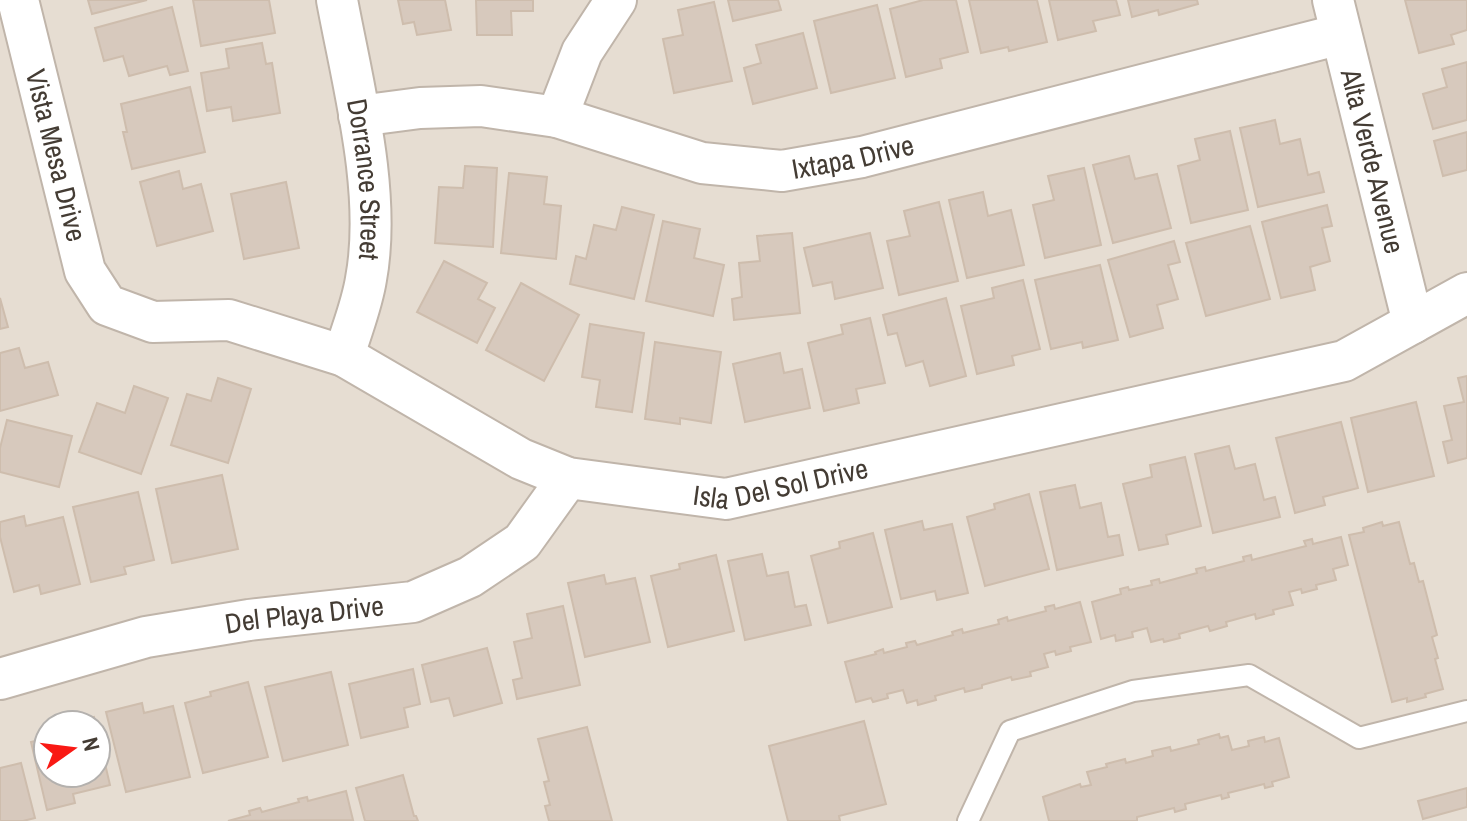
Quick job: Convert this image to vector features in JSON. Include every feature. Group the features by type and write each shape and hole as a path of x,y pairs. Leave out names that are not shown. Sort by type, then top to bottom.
{"street":[{"name":"Vista Mesa Drive","path":"18,0 85,271 107,305"},
{"name":"Dorrance Street","path":"337,0 359,116 371,217 366,280 344,356"},
{"path":"557,117 582,52 616,0"},
{"name":"Ixtapa Drive","path":"359,116 420,108 481,106 557,117 702,163 782,171 862,157 1337,17"},
{"name":"Alta Verde Avenue","path":"1337,17 1413,323"},
{"name":"Isla Del Sol Drive","path":"107,305 153,322 229,320 344,356 521,459 568,478 726,499 1344,361 1467,293"},
{"name":"Del Playa Drive","path":"0,679 146,637 249,620 413,602 470,577 522,542 568,478"}],"lane":[{"path":"968,821 1010,731 1133,691 1249,675 1359,738 1467,711"}],"shaded area":[{"path":"0,0 1467,0 1467,821 0,821"}],"building":[{"path":"88,0 147,0 92,14"},
{"path":"193,0 269,0 275,33 201,46"},
{"path":"398,0 445,0 451,30 417,35 414,22 403,24"},
{"path":"476,0 533,0 533,11 511,11 512,35 477,35"},
{"path":"728,0 778,0 781,10 733,21"},
{"path":"923,0 956,0 968,52 940,59 942,68 906,77 890,9"},
{"path":"969,0 1037,0 1047,42 1009,51 1008,47 981,53"},
{"path":"1049,0 1116,0 1120,15 1093,21 1096,31 1058,40"},
{"path":"1128,0 1197,0 1198,4 1159,15 1158,10 1132,17"},
{"path":"1405,0 1467,0 1467,30 1451,35 1454,44 1419,53"},
{"path":"714,2 732,81 674,93 663,39 683,35 678,10"},
{"path":"877,5 895,78 831,93 814,21"},
{"path":"172,7 188,71 170,75 167,66 129,76 123,56 104,61 95,28"},
{"path":"803,33 817,88 753,104 744,68 761,63 756,45"},
{"path":"262,43 266,64 272,63 280,113 233,121 231,107 207,111 201,73 229,68 226,49"},
{"path":"1467,62 1467,120 1433,129 1423,94 1447,87 1442,69"},
{"path":"190,87 205,152 132,169 123,132 127,132 121,104"},
{"path":"1275,120 1280,144 1300,139 1308,175 1319,172 1324,192 1258,207 1240,128"},
{"path":"1230,131 1248,210 1191,223 1178,166 1200,160 1195,139"},
{"path":"1467,132 1467,170 1443,176 1434,141"},
{"path":"1129,156 1135,179 1157,174 1171,228 1113,243 1093,165"},
{"path":"465,166 497,168 493,247 435,243 439,187 463,188"},
{"path":"1084,168 1101,245 1045,258 1033,205 1054,200 1048,176"},
{"path":"179,171 183,189 201,184 213,231 157,246 140,182"},
{"path":"509,173 547,177 544,204 561,206 556,259 501,253"},
{"path":"286,182 299,248 244,259 231,194"},
{"path":"983,192 988,216 1011,210 1024,265 967,278 949,200"},
{"path":"939,202 958,281 899,295 887,241 910,236 904,211"},
{"path":"1327,205 1332,226 1322,228 1330,261 1310,267 1315,290 1281,298 1262,222"},
{"path":"622,207 654,215 634,299 570,284 576,256 586,259 594,225 616,230"},
{"path":"663,221 700,229 694,258 724,265 713,316 646,301"},
{"path":"1250,226 1270,299 1206,316 1186,243"},
{"path":"792,233 800,313 734,320 732,299 742,297 739,263 760,261 757,236"},
{"path":"870,233 883,288 835,299 832,282 813,286 804,248"},
{"path":"1174,241 1180,262 1168,265 1178,299 1157,305 1163,328 1130,337 1108,260"},
{"path":"444,261 487,283 478,299 495,308 477,343 417,312"},
{"path":"1100,265 1118,340 1083,348 1082,342 1051,349 1035,280"},
{"path":"1023,280 1040,349 1012,356 1014,365 977,374 961,306 994,298 992,288"},
{"path":"521,283 579,315 544,381 486,350"},
{"path":"0,298 8,327 0,329"},
{"path":"946,298 966,376 930,386 923,361 906,366 897,333 888,335 883,315"},
{"path":"870,318 885,383 856,389 859,403 824,411 808,343 843,334 841,325"},
{"path":"590,324 644,333 632,412 596,407 600,380 582,377"},
{"path":"655,342 721,352 711,423 680,418 680,424 645,419"},
{"path":"19,348 25,368 48,362 58,395 0,411 0,353"},
{"path":"780,353 784,373 802,369 810,408 745,422 733,364"},
{"path":"1467,376 1467,458 1448,463 1443,442 1452,440 1444,406 1464,402 1458,378"},
{"path":"218,378 251,389 228,463 171,445 187,394 211,401"},
{"path":"134,386 168,398 141,474 79,452 97,403 125,413"},
{"path":"1416,402 1434,476 1368,492 1351,418"},
{"path":"7,420 72,436 59,487 0,472 0,448"},
{"path":"1341,422 1358,488 1323,497 1325,505 1295,513 1276,438"},
{"path":"1229,446 1235,469 1255,464 1264,500 1275,497 1280,517 1213,533 1195,454"},
{"path":"1185,457 1201,526 1166,535 1168,544 1139,550 1123,484 1152,477 1150,465"},
{"path":"222,475 238,549 172,563 156,489"},
{"path":"1075,485 1080,508 1101,503 1108,537 1119,535 1123,555 1057,570 1040,492"},
{"path":"138,492 154,560 124,567 126,574 91,582 73,507"},
{"path":"1029,494 1049,569 985,586 967,517 995,509 994,504"},
{"path":"24,516 26,526 63,517 80,584 41,594 39,585 14,592 0,537 0,522"},
{"path":"922,521 924,530 952,524 968,593 937,600 935,591 901,599 885,530"},
{"path":"1382,522 1383,526 1399,522 1410,564 1414,563 1419,582 1423,581 1437,635 1432,637 1443,689 1407,702 1407,698 1392,702 1349,535 1364,532 1363,528"},
{"path":"873,533 892,607 828,623 811,556 840,548 839,542"},
{"path":"1341,537 1348,565 1333,569 1336,580 1316,585 1317,589 1302,593 1301,589 1289,592 1293,605 1273,610 1274,614 1256,619 1255,614 1226,622 1227,626 1210,631 1208,626 1179,634 1180,638 1164,642 1163,639 1151,642 1147,628 1132,632 1133,637 1116,641 1115,635 1101,639 1092,602 1121,594 1120,589 1152,585 1151,581 1159,579 1160,583 1197,573 1196,569 1205,567 1206,571 1244,561 1243,557 1251,555 1252,560 1306,546 1304,541 1312,539 1313,544"},
{"path":"762,554 767,576 788,572 795,607 806,605 811,625 745,640 728,561"},
{"path":"716,555 734,631 668,647 651,576 680,569 679,564"},
{"path":"604,575 606,584 635,578 650,642 585,657 568,583"},
{"path":"1080,602 1091,642 1070,647 1071,651 1056,655 1055,651 1044,654 1048,667 1030,672 1031,676 1012,680 1011,677 965,692 964,688 935,696 936,700 918,705 917,700 907,703 903,690 873,702 871,698 856,702 845,662 876,654 883,649 884,653 907,647 906,643 915,641 917,645 953,635 952,632 962,629 963,633 999,624 998,620 1007,617 1008,621 1046,611 1045,607 1054,605 1055,609"},
{"path":"563,606 580,685 517,699 513,680 522,678 514,642 532,638 527,614"},
{"path":"487,648 502,703 454,716 449,698 431,702 422,665"},
{"path":"413,669 420,704 404,708 408,727 361,738 349,684"},
{"path":"331,672 348,745 283,761 265,687"},
{"path":"248,682 268,757 203,773 185,703 211,696 210,692"},
{"path":"142,703 144,713 173,706 190,777 126,792 112,736 112,710"},
{"path":"864,721 886,804 839,816 840,821 788,821 769,746"},
{"path":"587,727 612,821 549,821 545,806 550,805 544,782 549,781 538,739"},
{"path":"1219,734 1220,738 1228,736 1232,750 1249,746 1248,741 1264,737 1265,742 1279,738 1289,777 1272,782 1273,786 1265,788 1264,784 1228,793 1229,797 1222,799 1221,795 1185,804 1186,809 1175,812 1174,808 1137,817 1137,821 1049,821 1043,797 1080,784 1081,787 1091,785 1087,772 1125,759 1126,763 1153,756 1152,751 1170,747 1171,751 1199,744 1198,740"},
{"path":"21,763 35,818 0,821 0,768"},
{"path":"403,775 418,821 365,821 356,788"},
{"path":"1467,788 1467,807 1423,819 1418,801"},
{"path":"42,789 94,789 73,794 75,803 47,810"},
{"path":"346,791 353,820 228,821 250,815 249,811 260,808 262,812 299,802 298,799 307,797 308,801"}]}
